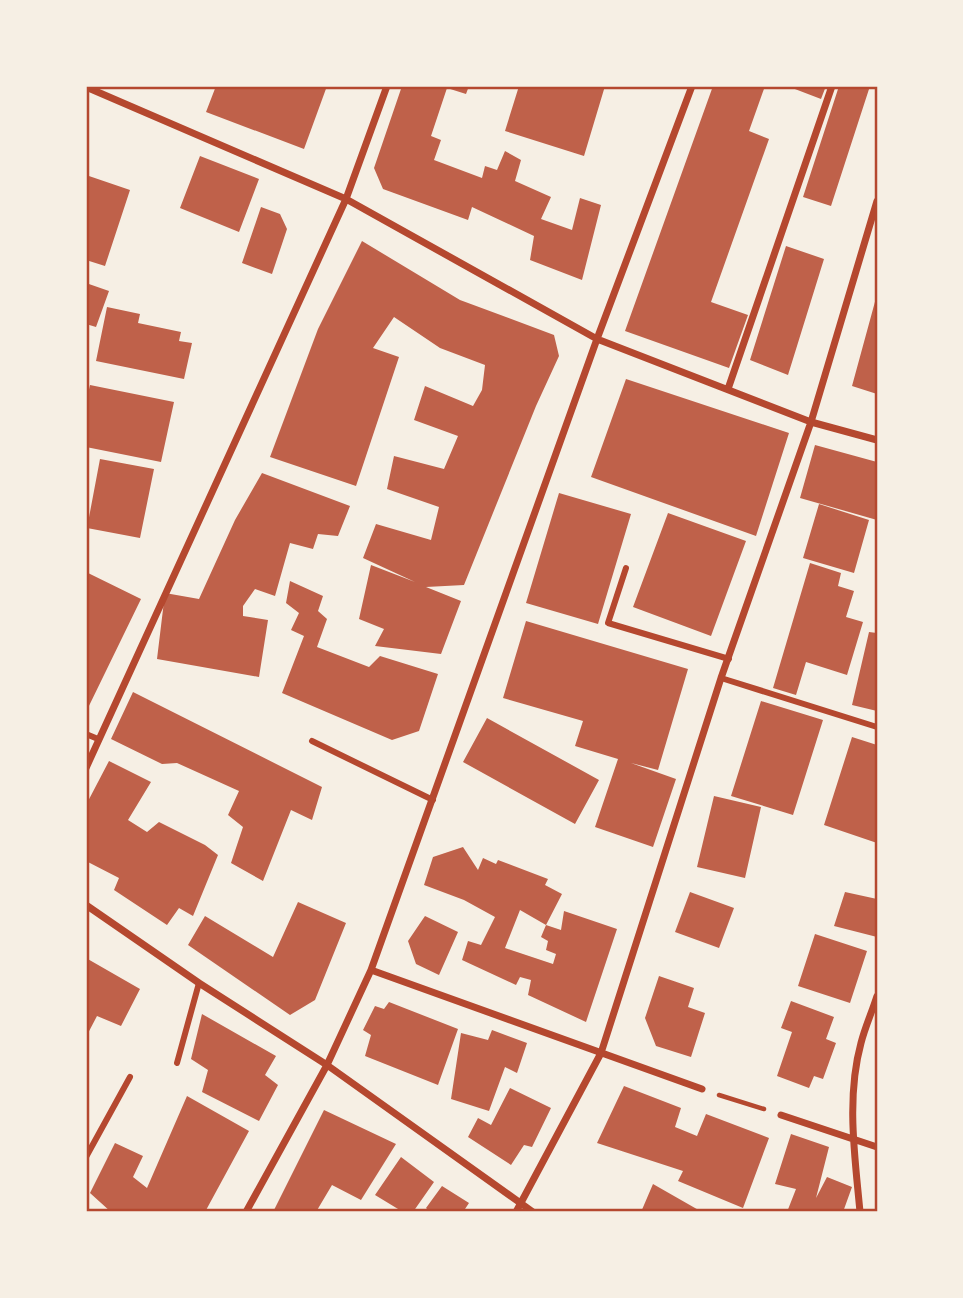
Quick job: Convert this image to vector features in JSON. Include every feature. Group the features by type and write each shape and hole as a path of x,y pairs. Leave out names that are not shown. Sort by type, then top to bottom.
{"street":[{"path":"86,768 346,199 387,86"},
{"path":"246,1212 327,1065 371,970 597,339 692,86"},
{"path":"728,389 832,86"},
{"path":"86,87 346,199 597,339 811,422 877,440"},
{"path":"516,1212 601,1053 721,678 811,422 877,201"},
{"path":"626,568 608,623 729,659"},
{"path":"721,678 877,727"},
{"path":"86,734 98,739"},
{"path":"312,740 432,800"},
{"path":"86,905 199,983 327,1065 533,1212"},
{"path":"371,970 702,1089"},
{"path":"177,1063 199,983"},
{"path":"860,1212 854,1138 854,1090 861,1044 877,996"},
{"path":"86,1157 131,1076"},
{"path":"781,1115 877,1147"}],"path":[{"path":"702,1089 781,1115"}],"building":[{"path":"216,86 327,86 304,149 206,112"},
{"path":"402,86 469,86 466,94 447,88 431,136 441,140 434,160 482,178 485,166 497,170 505,151 521,160 515,181 551,197 541,219 572,230 580,198 601,205 582,280 530,260 534,236 472,207 468,220 383,189 374,168"},
{"path":"519,86 605,86 584,156 505,131"},
{"path":"713,86 765,86 749,131 769,139 711,302 748,315 729,368 625,331"},
{"path":"787,86 826,86 821,99"},
{"path":"839,86 870,86 831,206 803,197"},
{"path":"200,156 259,179 239,232 180,208"},
{"path":"86,175 130,190 105,266 86,260"},
{"path":"261,207 280,214 287,229 272,274 242,263"},
{"path":"362,241 460,300 554,335 559,356 464,585 426,587 461,601 441,654 375,646 384,629 359,619 371,565 415,582 363,558 376,524 431,540 439,507 387,489 394,456 444,469 458,436 414,420 425,386 473,406 482,390 485,365 440,348 394,317 373,348 399,357 356,486 270,457 318,329"},
{"path":"786,246 824,259 788,375 750,360"},
{"path":"86,283 109,291 96,327 86,324"},
{"path":"877,298 877,394 852,386"},
{"path":"107,307 140,314 138,323 181,332 179,341 192,343 184,379 96,361"},
{"path":"626,379 789,433 756,536 591,477"},
{"path":"90,385 174,402 161,462 86,447 86,403"},
{"path":"815,445 877,462 877,520 800,498"},
{"path":"100,459 154,469 140,538 87,528"},
{"path":"262,473 350,506 338,536 318,534 313,549 290,543 275,596 255,589 243,606 243,616 268,620 259,677 157,659 165,593 199,599 235,520"},
{"path":"559,493 631,514 598,624 526,603"},
{"path":"819,504 869,520 854,573 803,558"},
{"path":"668,513 746,541 711,636 633,607"},
{"path":"810,563 841,573 838,586 854,591 846,617 863,622 847,675 806,662 796,695 773,688"},
{"path":"86,572 141,599 86,712"},
{"path":"290,581 323,596 318,611 327,619 317,647 369,667 380,656 438,674 419,731 392,740 282,693 304,636 291,630 299,613 286,603"},
{"path":"526,621 688,669 658,770 631,763 676,779 653,847 595,827 618,759 575,746 583,721 503,698"},
{"path":"869,632 877,633 877,711 852,705"},
{"path":"133,692 322,787 312,820 291,810 263,881 231,863 243,827 228,815 239,791 177,763 162,764 111,739"},
{"path":"761,701 823,720 793,815 731,796"},
{"path":"487,718 599,780 575,824 463,762"},
{"path":"852,737 877,745 877,843 824,825"},
{"path":"109,761 151,782 128,820 147,832 159,822 205,845 218,855 193,916 179,908 167,925 114,890 119,878 86,861 86,805"},
{"path":"714,796 761,807 745,878 697,867"},
{"path":"463,847 478,870 483,858 496,864 498,860 548,879 545,885 562,894 546,925 561,930 564,911 617,929 586,1022 528,995 531,980 520,977 516,985 462,960 468,941 481,945 495,917 464,900 424,885 433,857","holes":["520,910 546,925 541,937 548,941 546,950 556,954 553,964 505,948"]},
{"path":"690,892 734,908 719,948 675,932"},
{"path":"845,892 877,899 877,937 834,926"},
{"path":"298,902 346,923 315,1000 290,1015 188,945 205,916 273,957"},
{"path":"425,916 458,932 439,975 416,964 408,941"},
{"path":"815,934 867,951 850,1003 798,986"},
{"path":"86,958 140,989 121,1026 97,1016 86,1037"},
{"path":"659,976 694,988 688,1007 705,1013 691,1057 656,1046 645,1018"},
{"path":"791,1001 834,1017 826,1039 836,1043 823,1079 814,1076 809,1088 777,1076 792,1032 781,1028"},
{"path":"389,1002 458,1029 438,1085 365,1056 371,1035 363,1030 375,1006 384,1009"},
{"path":"202,1014 276,1056 265,1075 278,1085 259,1121 202,1092 208,1070 191,1059"},
{"path":"492,1030 527,1043 517,1073 505,1067 489,1111 451,1099 461,1033 488,1040"},
{"path":"624,1086 681,1108 675,1127 697,1136 706,1114 769,1138 743,1208 678,1181 683,1171 597,1143"},
{"path":"510,1088 551,1108 532,1147 524,1145 511,1165 468,1137 478,1118 491,1125"},
{"path":"187,1096 249,1131 205,1212 111,1212 90,1193 115,1143 143,1156 133,1177 147,1188"},
{"path":"324,1110 396,1144 361,1200 332,1185 316,1212 273,1212"},
{"path":"791,1134 829,1147 816,1198 827,1177 852,1187 843,1212 787,1212 796,1189 775,1184"},
{"path":"401,1157 434,1182 413,1212 403,1212 375,1195"},
{"path":"653,1184 702,1212 641,1212"},
{"path":"442,1186 469,1203 463,1212 430,1212 426,1208"}]}
